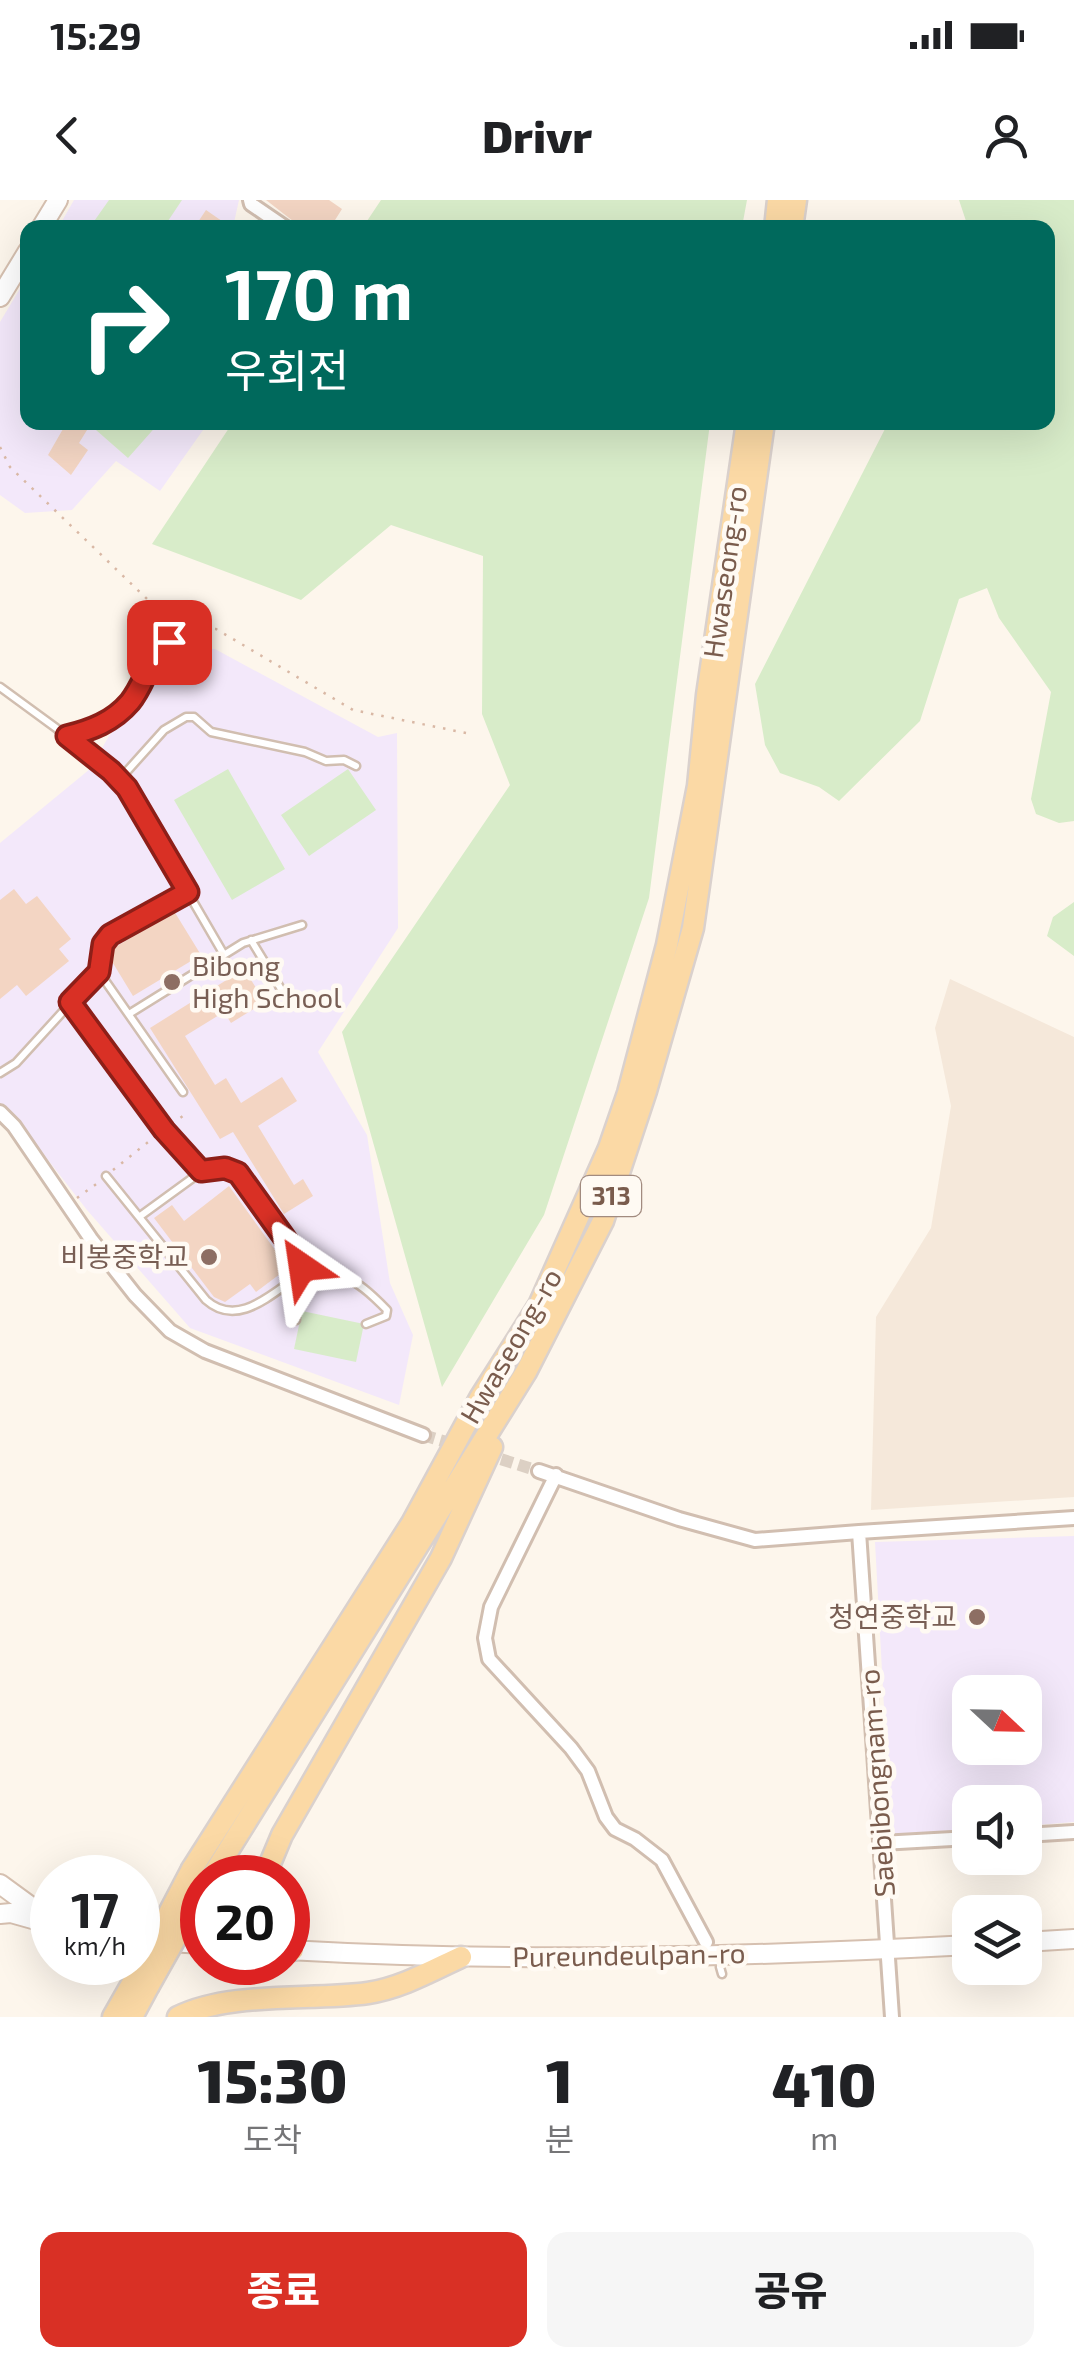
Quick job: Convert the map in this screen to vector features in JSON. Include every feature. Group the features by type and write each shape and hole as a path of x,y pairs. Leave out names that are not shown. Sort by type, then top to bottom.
{"main road":[{"path":"0,296 20,263"},
{"name":"Hwaseong-ro","path":"212,1855 412,1523 480,1398 540,1306 610,1148 667,945 698,786 707,695 746,430"},
{"name":"Hwaseong-ro","path":"213,1855 526,1372 603,1221 693,928 763,430"},
{"name":"313","path":"274,1855 441,1558 526,1372"},
{"path":"0,1884 30,1906"},
{"path":"4,1911 30,1918"},
{"name":"Hwaseong-ro","path":"160,1948 180,1912"},
{"name":"313","path":"160,1955 180,1925"},
{"path":"1042,1941 1074,1939"},
{"name":"Pureundeulpan-ro","path":"310,1949 460,1957 952,1946"},
{"path":"178,2017 232,2003 371,1993 404,1984 460,1957"},
{"name":"Hwaseong-ro","path":"113,2017 140,1985"},
{"name":"Hwaseong-ro","path":"132,2017 140,1985"}],"street":[{"path":"250,200 274,220"},
{"path":"0,1112 14,1126 91,1239 135,1295 170,1331 206,1351 422,1435"},
{"path":"539,1471 680,1520 754,1540 1074,1518"},
{"path":"556,1475 491,1607 484,1638 490,1659 572,1748 588,1771 606,1818 615,1830 635,1839 662,1860 706,1942"},
{"name":"Saebibongnam-ro","path":"859,1532 892,2017"},
{"path":"1042,1833 1074,1832"},
{"path":"881,1843 952,1839"}],"lane":[{"path":"67,736 99,728 130,702 153,656 185,628"},
{"path":"0,687 120,779 224,953"},
{"path":"120,779 164,730 186,717 194,717 211,732 305,752 326,761 344,760 356,766"},
{"path":"0,1073 16,1063 99,972 103,944 110,935 188,892"},
{"path":"129,1014 224,953 251,940 302,925"},
{"path":"251,940 284,994"},
{"path":"99,972 183,1092"},
{"path":"70,1002 164,1130 201,1171"},
{"path":"106,1176 139,1217 211,1306 245,1311 298,1276 302,1267 238,1173 225,1168 201,1171 139,1217"},
{"path":"282,1287 339,1277 352,1279 387,1310 386,1316 366,1324"},
{"path":"282,1287 296,1304 296,1320"}],"path":[{"path":"0,447 10,467 176,627 216,629 352,710 466,733"},
{"path":"82,1194 141,1148"}],"shaded area":[{"path":"74,200 239,200 235,220 63,220"},
{"path":"20,289 20,430 203,430 160,491 116,461 72,510 25,513 0,495 0,322"},
{"path":"182,649 215,649 378,737 397,733 398,928 318,1052 367,1135 390,1283 413,1335 399,1405 190,1328 0,1104 0,843 90,769 109,736"},
{"path":"950,979 1074,1037 1074,1497 871,1510 876,1317 931,1228 951,1106 935,1028"},
{"name":"청연중학교","path":"1074,1536 1074,1822 1042,1825 1042,1785 952,1785 952,1831 891,1836 875,1542"}],"green space":[{"path":"109,200 182,200 169,220 95,220"},
{"path":"381,200 747,200 743,220 368,220"},
{"path":"959,200 1074,200 1074,821 1059,823 1036,814 1031,799 1051,692 999,618 987,588 959,599 920,721 839,801 819,787 780,773 765,745 755,684 884,430 1055,430 1055,220 966,220"},
{"path":"96,430 153,430 128,458"},
{"path":"228,430 709,430 649,898 544,1215 442,1387 342,1032 510,785 482,714 483,556 391,525 301,600 152,544"},
{"path":"228,769 285,869 232,900 174,800"},
{"path":"348,769 376,810 309,856 281,815"},
{"path":"1074,902 1074,956 1047,936 1053,917"},
{"path":"302,1311 364,1324 356,1362 294,1349"}],"building":[{"path":"266,200 329,200 342,209 335,220 292,220"},
{"path":"206,210 220,220 199,220"},
{"path":"62,430 87,430 79,443 88,450 71,475 48,455"},
{"path":"14,889 26,904 37,896 71,939 59,949 69,961 26,996 17,985 0,999 0,900"},
{"path":"174,911 201,955 133,996 109,951"},
{"path":"244,969 265,1002 231,1023 224,1012 185,1036 215,1085 226,1078 241,1103 282,1077 297,1101 258,1126 294,1185 303,1179 313,1196 284,1214 233,1132 220,1139 150,1028"},
{"path":"229,1186 288,1268 256,1292 250,1284 225,1302 214,1297 154,1218 172,1205 184,1221"}],"tunnel":[{"path":"423,1435 460,1446"},
{"path":"484,1454 539,1471"}],"place":[{"name":"Bibong High School","path":"172,982"},
{"name":"비봉중학교","path":"209,1257"},
{"name":"청연중학교","path":"977,1617"}],"route":[{"path":"169,642 153,656 130,702 99,728 67,736 127,788 188,892 110,935 103,944 99,972 70,1002 164,1130 201,1171 225,1168 238,1173 302,1267"}]}
